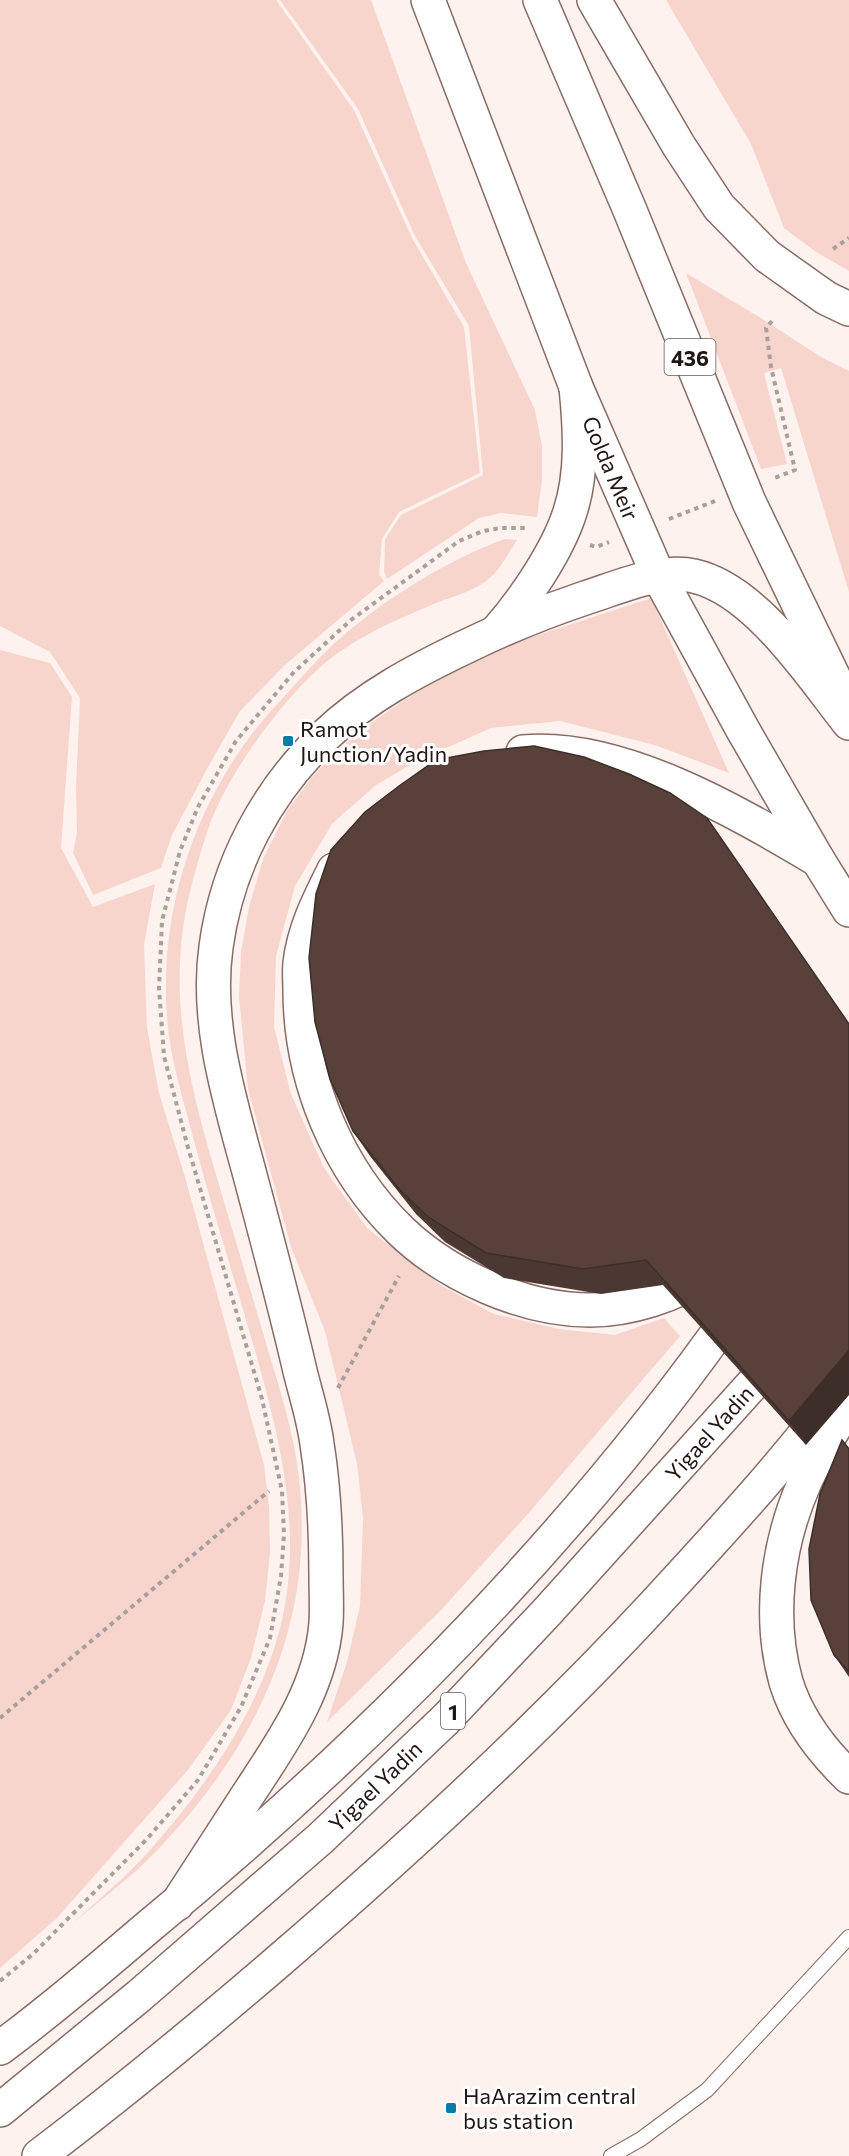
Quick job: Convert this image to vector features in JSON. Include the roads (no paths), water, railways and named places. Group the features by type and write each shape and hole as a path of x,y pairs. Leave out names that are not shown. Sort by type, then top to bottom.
{"main road":[{"name":"Golda Meir","path":"428,0 576,387 658,575 743,730 849,909"},
{"name":"436","path":"540,0 634,219 749,502 849,709"},
{"path":"594,0 679,146 719,207 767,256 826,298 849,309"},
{"path":"496,632 531,587 570,512 578,461 579,414 576,387"},
{"path":"177,1904 298,1716 316,1674 326,1624 326,1513 317,1440 287,1314 234,1114 220,1051 214,999 215,950 226,896 254,828 285,781 328,732 384,691 440,659 496,632 561,606 658,575 681,573 697,576 718,584 742,600 779,634 849,723"},
{"path":"489,755 534,751 580,754 630,767 711,800 818,860"},
{"path":"0,2048 177,1904 306,1792 454,1647 534,1560 680,1384 742,1271 696,1282 638,1304 589,1310 535,1304 478,1284 438,1261 401,1231 362,1186 337,1143 317,1099 306,1058 300,1015 300,963 312,913 340,858 348,849"},
{"name":"Yigael Yadin","path":"0,2110 140,1996 321,1838 446,1719 547,1612 761,1376 795,1330"},
{"path":"39,2156 250,1986 470,1791 590,1674 757,1494 849,1377"},
{"path":"849,1404 804,1484 790,1522 781,1555 777,1602 778,1642 787,1683 805,1724 830,1758 849,1777"}],"lane":[{"path":"611,2156 641,2139 707,2090 849,1937"}],"place":[{"name":"Ramot Junction/Yadin","path":"288,741"},
{"name":"HaArazim central bus station","path":"451,2108"}]}
